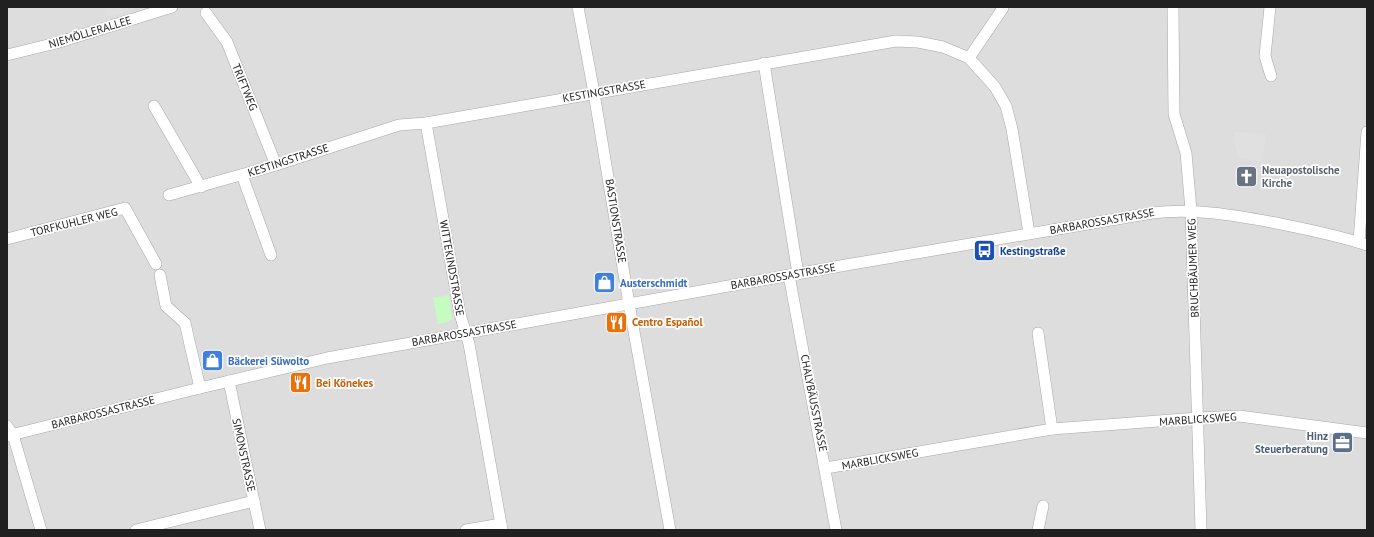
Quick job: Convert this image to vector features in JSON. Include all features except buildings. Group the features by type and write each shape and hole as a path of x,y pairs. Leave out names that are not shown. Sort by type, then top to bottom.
{"street":[{"name":"NIEMÖLLERALLEE","path":"7,55 56,43 172,7"},
{"name":"BASTIONSTRASSE","path":"578,7 594,93 629,304 670,530"},
{"name":"BRUCHBÄUMER WEG","path":"1173,7 1174,114 1186,153 1191,210 1201,530"},
{"path":"1270,7 1265,56 1271,76"},
{"path":"969,58 1003,8"},
{"name":"TRIFTWEG","path":"206,13 227,42 276,164"},
{"name":"KESTINGSTRASSE","path":"169,195 242,175 399,125 426,123 896,41 918,42 943,47 969,58 995,87 1006,106 1012,129 1029,234"},
{"name":"CHALYBÄUSSTRASSE","path":"764,63 794,275 836,530"},
{"path":"154,106 201,187"},
{"name":"WITTEKINDSTRASSE","path":"426,123 460,314 469,344 501,527"},
{"path":"1363,244 1367,132"},
{"name":"KESTINGSTRASSE","path":"242,175 271,254"},
{"name":"TORFKUHLER WEG","path":"7,238 126,208 156,264"},
{"name":"BARBAROSSASTRASSE","path":"9,433 291,365 465,332 1152,213 1191,210 1235,216 1314,230 1363,244"},
{"path":"160,275 166,306 185,323 200,388"},
{"path":"1038,333 1052,429"},
{"name":"SIMONSTRASSE","path":"229,380 260,530"},
{"name":"MARBLICKSWEG","path":"826,468 1052,429 1198,418 1239,416 1367,433"},
{"path":"9,433 41,530"},
{"path":"136,530 254,501"},
{"path":"1038,530 1043,506"},
{"path":"466,530 501,527"}],"shaded area":[{"path":"7,7 1367,7 1367,530 7,530"},
{"path":"105,7 142,7 107,17"},
{"path":"1235,132 1266,134 1263,162 1238,157 1234,139"},
{"path":"620,281 621,287 612,289 611,282"}],"green space":[{"path":"449,295 452,318 450,321 438,324 433,298"}],"place":[{"name":"Neuapostolische Kirche","path":"1246,176"},
{"name":"Kestingstraße","path":"984,251"},
{"name":"Austerschmidt","path":"604,283"},
{"name":"Centro Español","path":"617,322"},
{"name":"Bäckerei Süwolto","path":"213,361"},
{"name":"Bei Könekes","path":"300,383"},
{"name":"Hinz Steuerberatung","path":"1343,442"}]}
